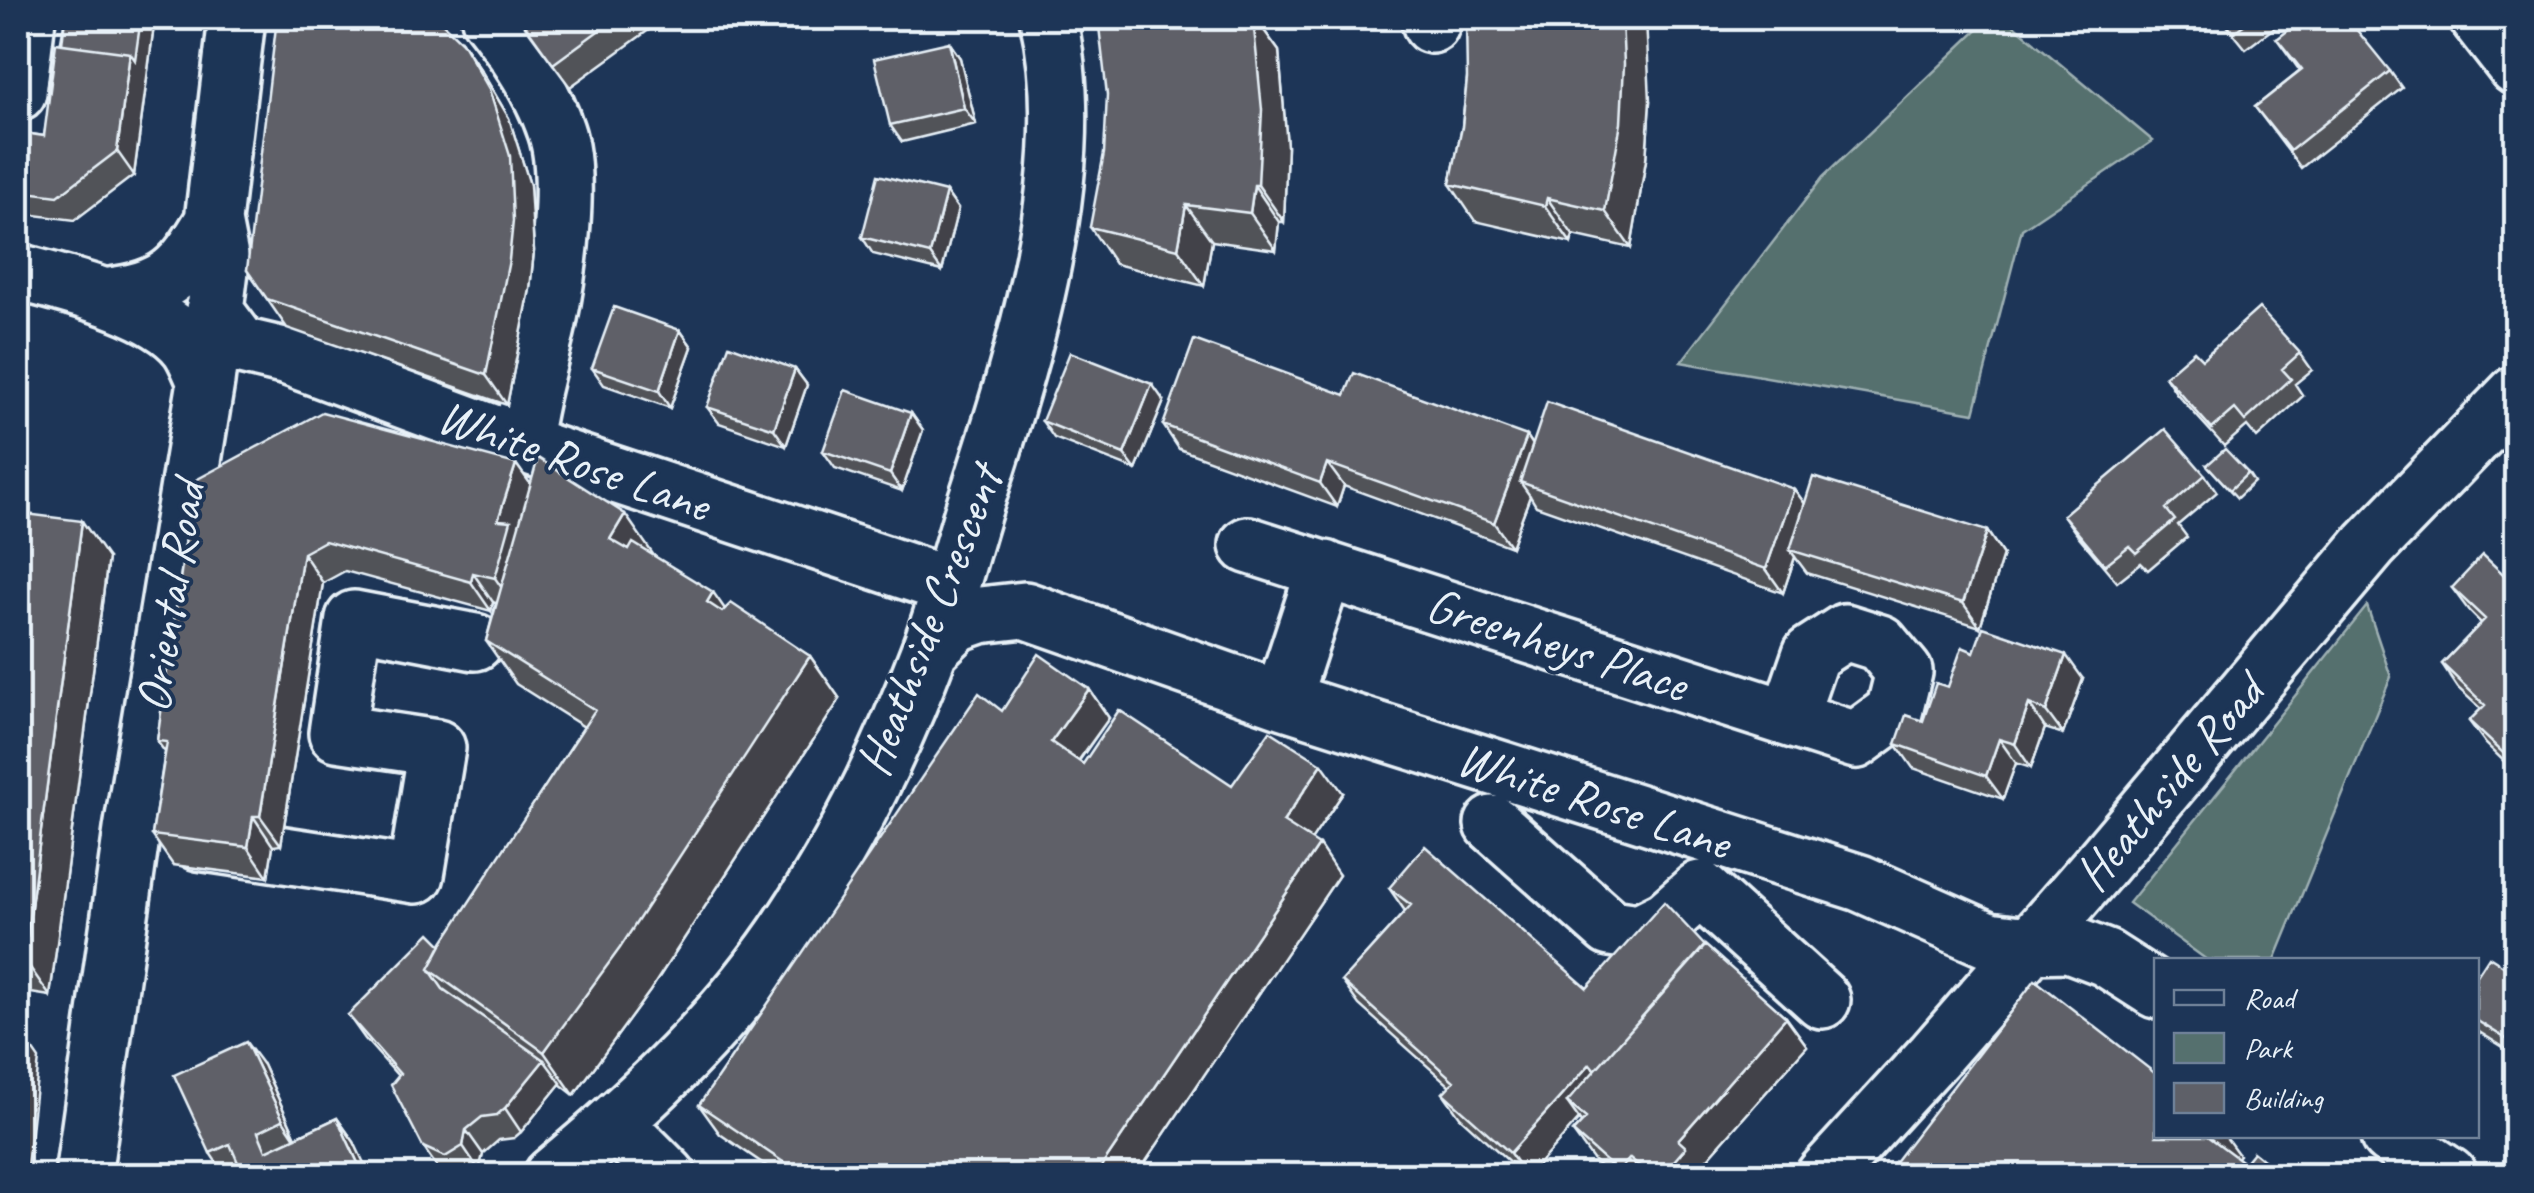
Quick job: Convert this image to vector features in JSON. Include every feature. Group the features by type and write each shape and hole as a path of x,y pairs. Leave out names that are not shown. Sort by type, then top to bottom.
{"street":[{"name":"Oriental Road","path":"83,1176 132,830 206,382 221,262 213,221 237,18"},
{"path":"490,18 546,105 558,134 562,167 561,230 548,321 525,413 522,444"},
{"name":"Heathside Crescent","path":"552,1176 616,1124 694,1048 786,972 793,924 848,828 930,648 1006,407 1039,282 1052,204 1056,98 1048,18"},
{"path":"2478,18 2516,68"},
{"path":"110,296 157,286 194,252 213,221"},
{"path":"18,272 110,296 163,326 188,345 206,382"},
{"name":"White Rose Lane","path":"214,310 241,346 288,358 522,444 951,586"},
{"name":"Heathside Road","path":"1841,1170 2370,545 2516,394"},
{"path":"975,506 978,532 992,564 1025,610"},
{"name":"Greenheys Place","path":"1248,545 1789,718"},
{"path":"1282,700 1325,569"},
{"name":"White Rose Lane","path":"930,648 957,623 980,615 1025,610 1282,700 1710,864 1860,883 1990,940 2029,946 2068,944 2106,958 2154,989"},
{"path":"132,830 416,875 437,748 337,733 354,618 475,642"},
{"path":"1493,824 1610,928 1640,932 1667,918 1710,864 1822,1000"},
{"path":"616,1124 668,1176"},
{"path":"2392,1138 2449,1176"}],"green space":[{"path":"1990,18 2005,18 2153,141 2022,229 1974,413 1681,362 1823,177"},
{"path":"2367,606 2391,677 2276,958 2204,958 2129,903"}],"building":[{"path":"65,18 141,18 135,60 130,53 62,44"},
{"path":"277,18 437,18 462,42 489,89 510,156 513,221 509,260 486,375 267,299 247,270"},
{"path":"520,18 616,18 553,64"},
{"path":"1098,18 1168,18 1170,28 1253,18 1262,110 1258,185 1254,185 1250,213 1186,205 1178,249 1090,227 1104,153 1107,95"},
{"path":"1466,18 1622,18 1621,123 1605,211 1547,198 1545,206 1450,184 1467,79"},
{"path":"2222,18 2253,18 2234,32"},
{"path":"2304,18 2347,18 2390,71 2290,151 2255,107 2302,70 2277,39"},
{"path":"949,42 964,108 890,125 874,59"},
{"path":"56,43 130,53 117,151 58,196 18,191 18,132 44,136"},
{"path":"878,175 946,192 930,254 862,237"},
{"path":"614,307 680,330 659,391 592,368"},
{"path":"2259,308 2300,353 2282,369 2291,379 2245,421 2235,409 2212,429 2165,376 2194,351 2202,359"},
{"path":"1194,340 1345,395 1354,373 1527,436 1494,523 1327,463 1320,483 1163,425"},
{"path":"729,345 795,369 774,429 707,407"},
{"path":"1070,352 1152,384 1124,454 1042,421"},
{"path":"845,390 911,413 890,474 823,451"},
{"path":"1547,402 1794,489 1766,569 1520,482"},
{"path":"322,412 516,464 498,520 511,521 495,578 473,573 471,582 325,541 303,553 260,816 253,816 248,847 152,835 167,742 157,741 194,481"},
{"path":"2165,429 2205,475 2166,509 2175,520 2136,553 2129,546 2105,565 2063,515"},
{"path":"2225,449 2248,473 2230,490 2207,465"},
{"path":"538,458 625,514 610,539 629,550 633,543 713,592 707,602 722,612 731,603 810,656 620,948 544,1052 429,969 595,710 486,641"},
{"path":"1813,477 1987,531 1963,603 1790,550"},
{"path":"18,513 82,521 24,959 18,958"},
{"path":"2483,555 2516,586 2516,765 2469,721 2485,705 2442,664 2485,619 2452,588"},
{"path":"1983,627 2066,655 2046,711 2029,704 2015,744 1999,739 1986,776 1896,744 1906,715 1923,721 1936,683 1948,687 1962,647 1974,652"},
{"path":"1039,654 1089,689 1051,742 1083,764 1119,710 1232,785 1270,731 1322,764 1283,822 1319,845 1095,1176 804,1176 699,1105 979,693 1002,711"},
{"path":"1425,846 1587,988 1664,902 1705,946 1595,1070 1590,1064 1510,1153 1443,1093 1454,1081 1342,981 1411,905 1389,888"},
{"path":"430,933 442,945 429,969 443,989 544,1060 505,1108 497,1115 482,1117 466,1130 463,1146 445,1157 423,1147 391,1085 400,1074 348,1015"},
{"path":"1705,945 1786,1017 1678,1140 1686,1147 1661,1176 1651,1176 1630,1158 1618,1172 1573,1132 1586,1118 1567,1102"},
{"path":"2489,957 2516,974 2516,1045 2479,1022 2479,972"},
{"path":"2035,980 2154,1072 2154,1138 2211,1138 2244,1163 2253,1152 2283,1176 1884,1176"},
{"path":"246,1042 283,1120 258,1132 266,1151 337,1118 364,1176 215,1176 239,1165 230,1144 210,1153 174,1075"}]}
